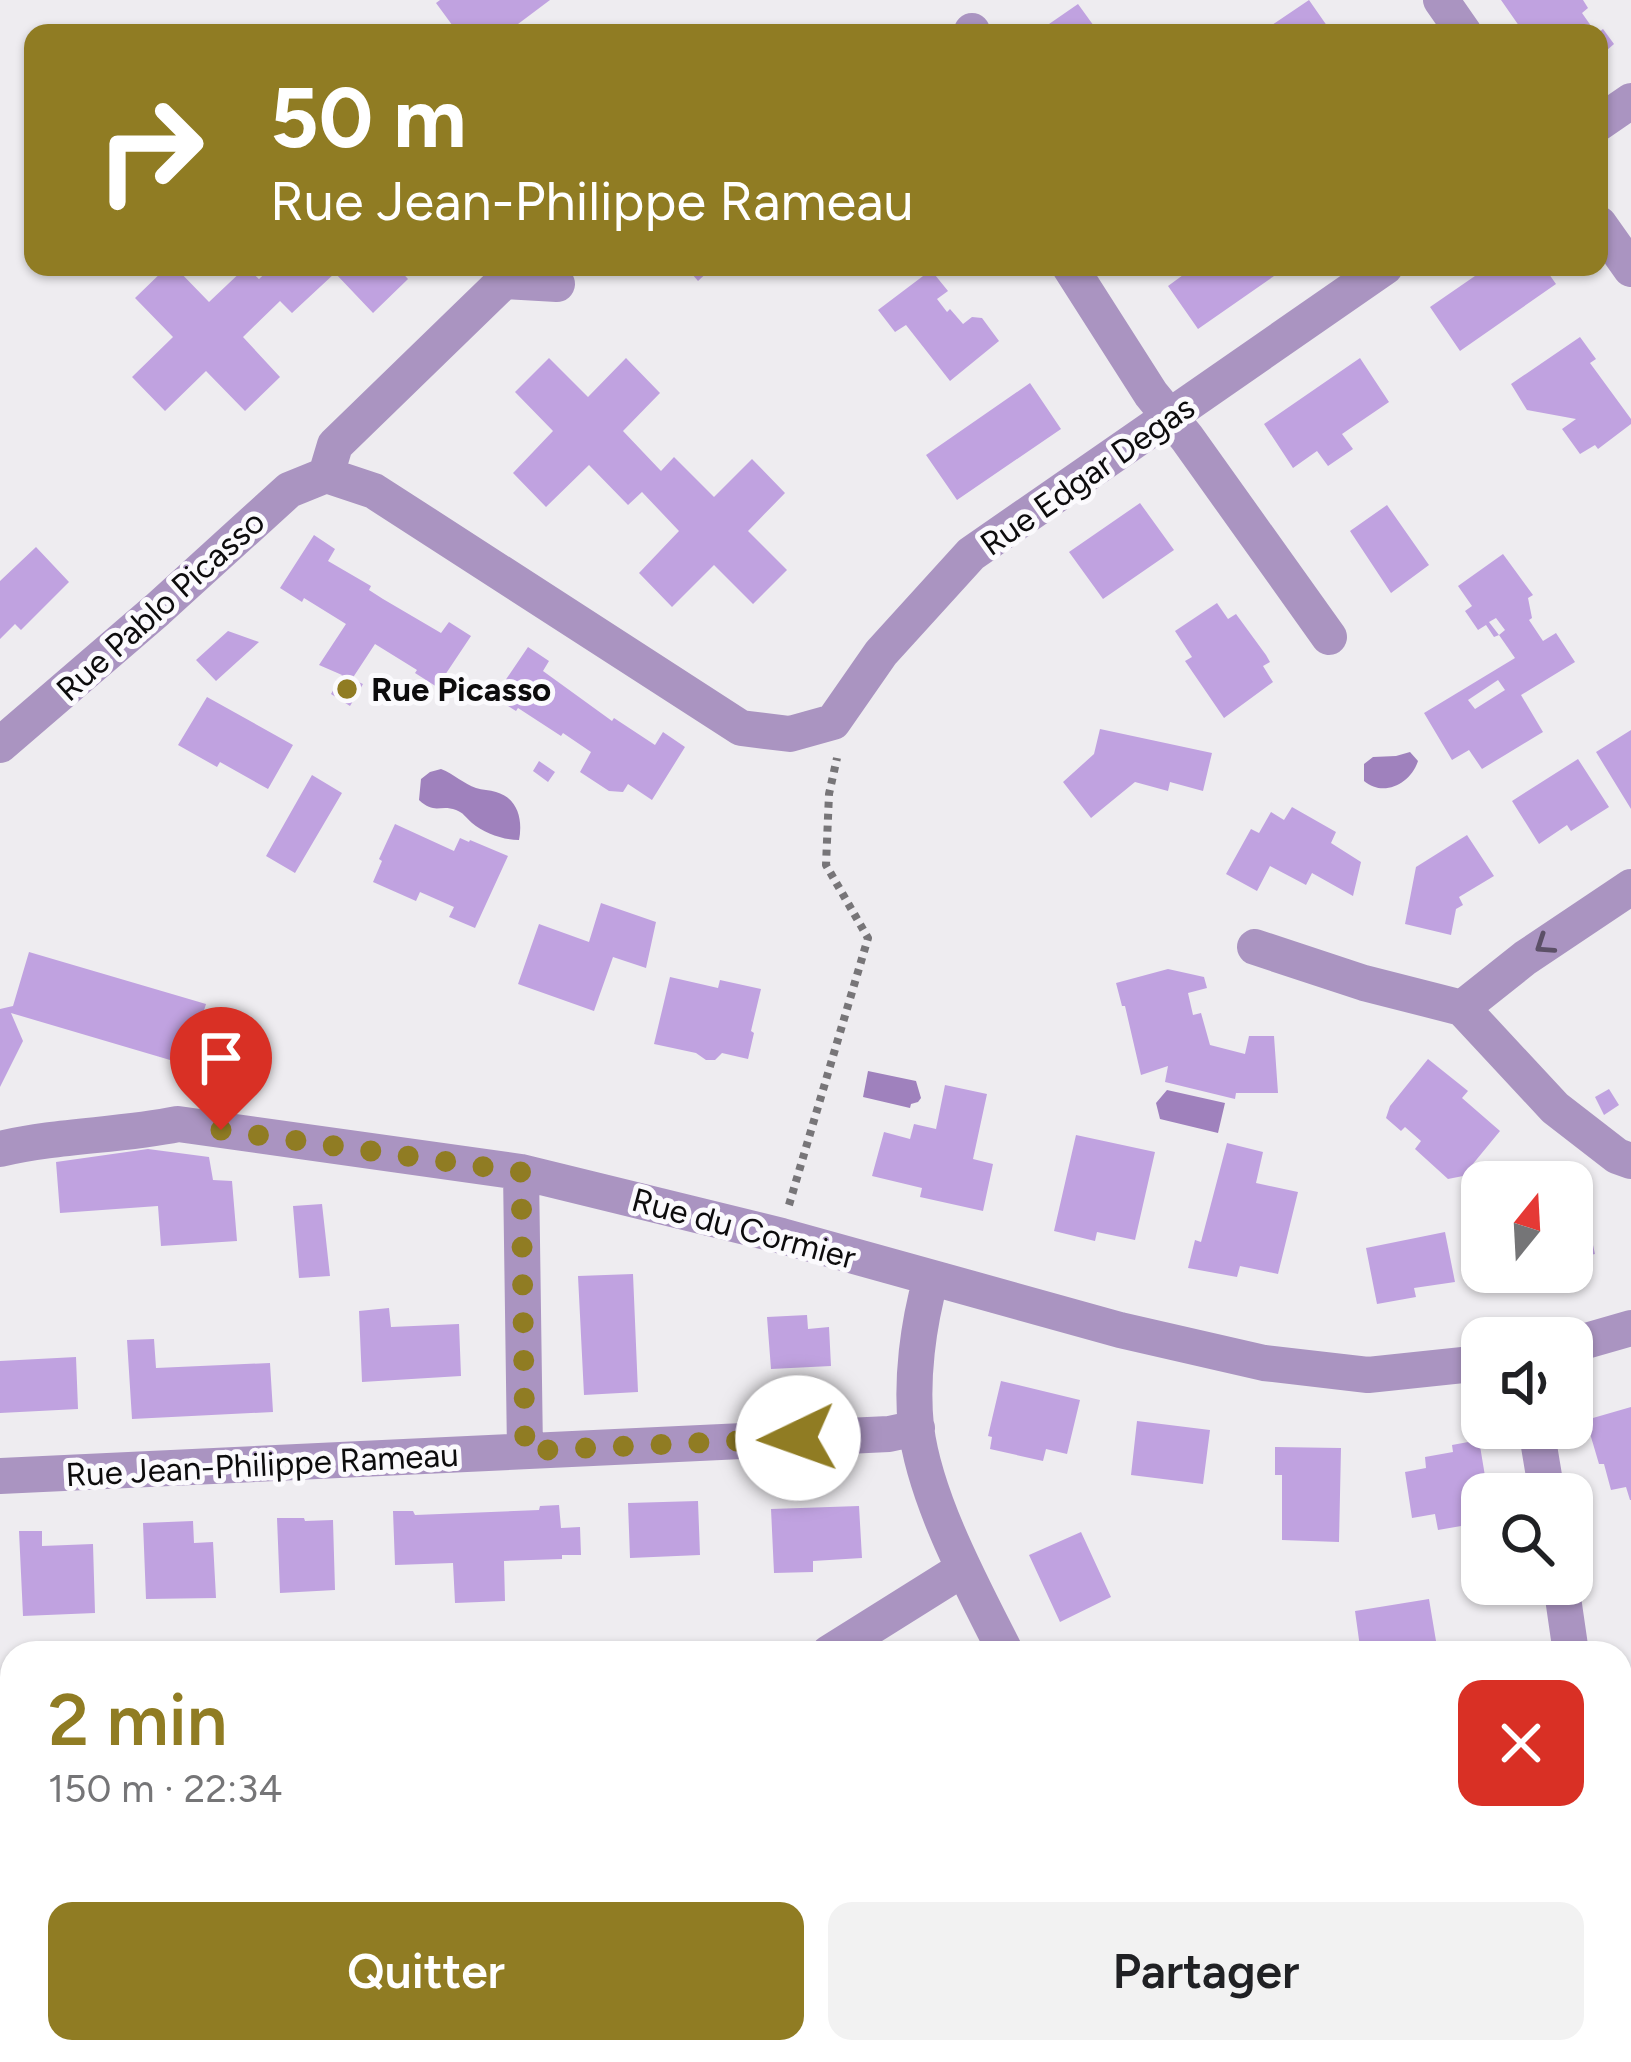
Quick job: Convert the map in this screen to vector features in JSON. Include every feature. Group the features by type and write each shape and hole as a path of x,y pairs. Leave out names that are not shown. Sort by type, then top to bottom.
{"street":[{"path":"1608,237 1631,269"},
{"path":"1076,276 1151,394 1329,637"},
{"name":"Rue Edgar Degas","path":"833,722 881,653 971,554 1372,276"},
{"path":"557,284 504,280 335,445 326,475 374,491 741,728 790,734 833,722"},
{"name":"Rue Pablo Picasso","path":"0,745 289,490 326,475"},
{"path":"1462,1008 1525,958 1631,886"},
{"path":"1255,946 1364,983 1462,1008 1555,1108 1617,1156 1631,1161"},
{"name":"Rue du Cormier","path":"0,1149 43,1139 133,1133 178,1124 521,1172 782,1236 1120,1330 1264,1363 1368,1375 1461,1366"},
{"path":"521,1172 525,1451"},
{"path":"931,1278 914,1379 916,1428 925,1470 963,1569 1000,1641"},
{"path":"1593,1339 1631,1328"},
{"name":"Rue Jean-Philippe Rameau","path":"0,1476 889,1434 916,1428"},
{"path":"848,1641 963,1569"},
{"path":"1564,1605 1569,1641"}],"path":[{"path":"782,1236 868,938 826,865 829,794 838,764 833,722"}],"shaded area":[{"path":"1410,752 1418,761 1396,786 1380,788 1364,781 1364,764 1373,757"},
{"path":"441,769 509,799 519,818 519,840 477,827 459,811 429,807 419,800 421,779"},
{"path":"868,1071 916,1081 921,1098 910,1108 863,1097"},
{"path":"1167,1090 1225,1103 1218,1133 1160,1119 1156,1103"}],"building":[{"path":"550,0 518,24 451,24 436,3"},
{"path":"1309,0 1326,24 1273,24"},
{"path":"1501,0 1583,0 1588,8 1582,13 1590,24 1518,24"},
{"path":"1078,4 1092,24 1049,24"},
{"path":"158,276 184,276 209,302 236,276 332,276 292,313 280,301 243,337 280,377 245,411 206,371 165,411 132,377 173,337 135,298"},
{"path":"338,276 405,276 408,279 373,313"},
{"path":"923,276 936,276 948,291 937,299 947,312 950,309 963,324 972,317 982,318 999,341 950,381 906,325 895,332 878,310"},
{"path":"1182,276 1274,276 1198,329 1168,286"},
{"path":"1475,276 1550,276 1556,284 1460,351 1430,307"},
{"path":"1580,337 1596,359 1590,363 1631,424 1598,449 1595,445 1580,454 1562,429 1576,419 1527,410 1511,384"},
{"path":"549,358 588,397 626,358 660,393 623,431 661,471 674,457 714,497 752,459 785,493 748,531 787,570 753,604 714,565 672,607 639,573 679,531 642,492 628,505 589,465 546,507 513,473 553,431 515,392"},
{"path":"1360,358 1389,402 1342,434 1353,449 1328,466 1317,451 1293,468 1264,424"},
{"path":"1030,383 1061,429 957,500 926,455"},
{"path":"1140,503 1174,550 1103,599 1069,552"},
{"path":"1387,505 1429,565 1391,593 1350,531"},
{"path":"314,535 335,549 328,561 371,586 369,590 441,633 449,622 471,636 437,687 375,644 352,679 363,684 350,706 331,694 342,675 319,665 346,624 280,588"},
{"path":"36,547 69,582 21,630 15,624 0,639 0,581"},
{"path":"1503,554 1533,595 1528,598 1529,620 1543,641 1556,633 1575,662 1521,695 1543,732 1482,769 1469,750 1452,760 1424,713 1515,658 1486,625 1478,630 1465,611 1472,606 1458,586","holes":["1496,618 1505,630 1499,635 1489,622","1498,680 1505,690 1475,709 1468,700"]},
{"path":"1217,603 1228,619 1236,614 1266,655 1270,662 1263,666 1273,682 1224,718 1185,661 1192,657 1175,631"},
{"path":"228,631 259,642 216,681 196,660"},
{"path":"528,647 549,661 543,671 612,721 655,745 663,732 685,747 652,800 628,784 623,792 609,791 580,772 591,752 494,697"},
{"path":"207,697 293,745 268,789 178,745"},
{"path":"1100,729 1212,753 1203,791 1170,782 1168,791 1135,782 1091,818 1063,782 1094,754"},
{"path":"1631,730 1631,809 1596,752"},
{"path":"1578,759 1609,807 1571,831 1567,825 1539,844 1512,801"},
{"path":"539,761 555,772 548,782 533,771"},
{"path":"312,775 342,793 295,873 266,856"},
{"path":"1292,807 1336,832 1331,843 1361,862 1353,896 1312,873 1306,885 1270,866 1257,891 1226,874 1251,829 1259,833 1271,812 1284,820"},
{"path":"395,824 454,851 460,838 508,856 475,928 449,917 454,907 420,892 416,901 373,882"},
{"path":"1467,835 1494,876 1459,897 1463,905 1456,909 1451,935 1405,924 1416,867"},
{"path":"601,903 656,922 646,968 613,957 594,1011 518,984 539,924 589,942"},
{"path":"29,952 206,1004 187,1065 11,1013 23,1041 0,1087 0,1009 13,1006"},
{"path":"1168,969 1204,977 1207,988 1188,993 1193,1015 1201,1013 1210,1045 1245,1054 1249,1036 1274,1036 1278,1093 1236,1093 1235,1099 1165,1082 1168,1066 1141,1075 1116,983"},
{"path":"670,977 718,988 720,980 761,989 748,1059 722,1053 715,1060 706,1060 696,1053 654,1044"},
{"path":"1428,1059 1468,1091 1462,1098 1500,1131 1475,1161 1461,1161 1461,1176 1448,1179 1415,1149 1421,1141 1386,1118 1390,1106"},
{"path":"945,1085 987,1094 973,1159 993,1164 983,1211 920,1197 922,1188 872,1176 884,1132 910,1139 914,1124 936,1129"},
{"path":"1609,1089 1619,1105 1604,1115 1595,1097"},
{"path":"1076,1135 1155,1152 1135,1240 1097,1232 1095,1241 1054,1231"},
{"path":"1227,1143 1263,1152 1256,1183 1298,1192 1278,1274 1240,1266 1237,1277 1188,1268 1195,1240 1201,1242"},
{"path":"148,1149 209,1157 213,1180 232,1181 237,1241 161,1246 158,1206 60,1213 56,1162"},
{"path":"322,1204 330,1276 299,1278 293,1206"},
{"path":"1445,1232 1455,1282 1414,1288 1416,1297 1377,1304 1366,1248"},
{"path":"633,1274 638,1392 584,1395 578,1276"},
{"path":"389,1308 391,1327 459,1324 461,1376 362,1382 359,1311"},
{"path":"807,1315 808,1329 829,1327 831,1366 771,1369 767,1317"},
{"path":"154,1339 156,1368 270,1363 273,1412 132,1419 127,1340"},
{"path":"76,1357 78,1409 0,1413 0,1361"},
{"path":"1001,1381 1080,1400 1067,1454 1046,1449 1043,1461 990,1449 992,1437 988,1436"},
{"path":"1631,1407 1631,1500 1626,1487 1611,1490 1593,1444 1593,1418"},
{"path":"1137,1421 1210,1430 1203,1484 1131,1475"},
{"path":"1452,1445 1480,1449 1484,1473 1461,1473 1461,1526 1438,1530 1435,1514 1412,1518 1405,1472 1426,1468 1425,1457 1453,1452"},
{"path":"1275,1447 1341,1448 1339,1542 1282,1540 1282,1475 1275,1475"},
{"path":"698,1501 700,1555 630,1558 628,1503"},
{"path":"559,1505 561,1528 580,1527 581,1555 504,1561 505,1601 455,1603 453,1563 395,1565 393,1511 415,1515 539,1510 540,1506"},
{"path":"859,1506 862,1558 813,1561 813,1572 774,1573 771,1509"},
{"path":"277,1518 333,1520 335,1590 280,1593"},
{"path":"193,1521 194,1543 213,1542 216,1598 146,1599 143,1523"},
{"path":"19,1531 42,1531 42,1546 93,1544 95,1613 23,1616"},
{"path":"1081,1532 1111,1597 1060,1622 1029,1555"},
{"path":"1429,1599 1436,1641 1359,1641 1355,1611"}],"place":[{"name":"Rue Picasso","path":"347,689"}],"route":[{"path":"221,1130 521,1172 525,1451 798,1438"}]}
